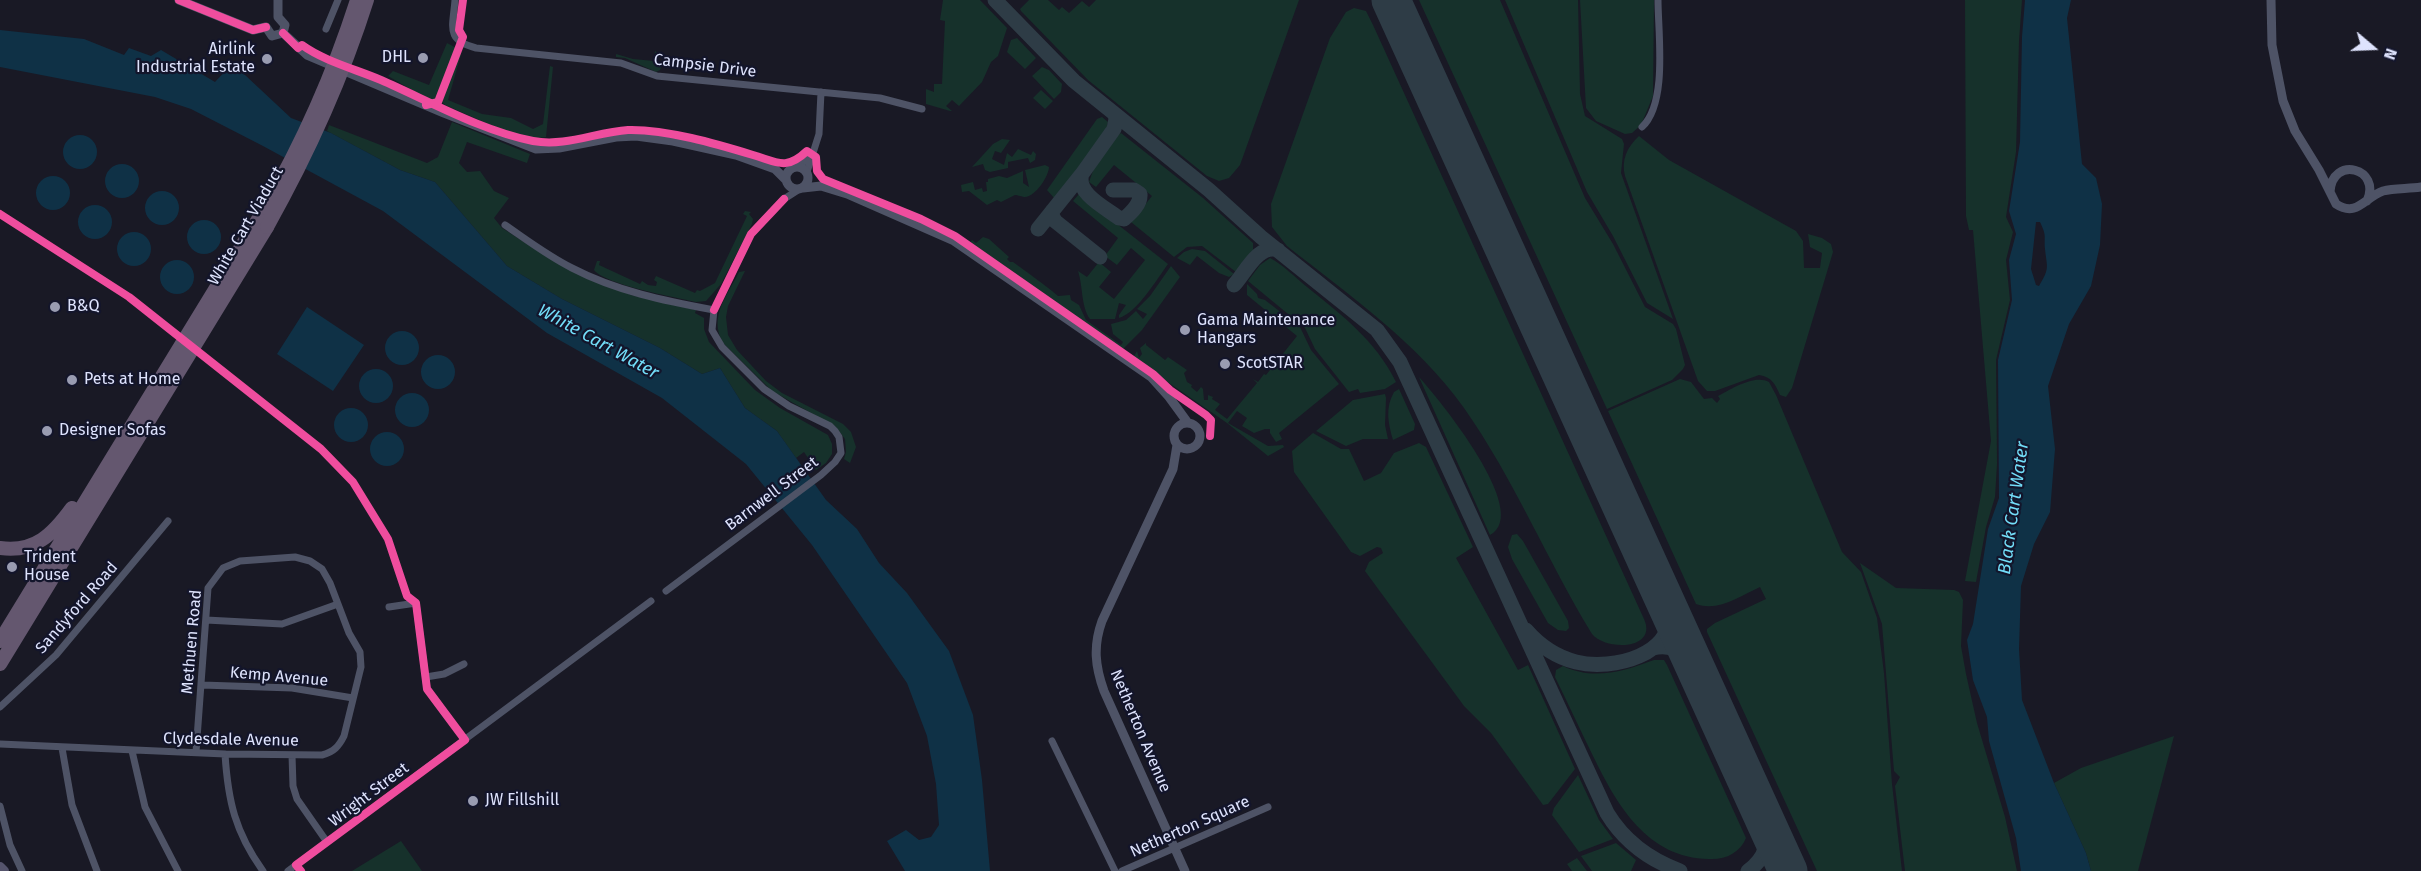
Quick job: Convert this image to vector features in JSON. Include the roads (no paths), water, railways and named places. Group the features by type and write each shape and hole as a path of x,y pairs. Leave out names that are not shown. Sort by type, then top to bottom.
{"highway":[{"name":"White Cart Viaduct","path":"120,451 135,421 283,176 330,75 357,0"},
{"name":"White Cart Viaduct","path":"120,451 261,237 293,180 334,92 368,0"},
{"path":"0,548 31,547 50,536 120,451"},
{"path":"0,641 120,451"},
{"path":"0,664 120,451"}],"main road":[{"path":"0,867 4,871"}],"street":[{"path":"180,0 253,30 266,27"},
{"path":"278,0 278,17 285,25 283,33"},
{"path":"326,28 338,0"},
{"name":"Campsie Drive","path":"455,0 454,36 460,43 476,48 621,63 657,76 880,98 922,109"},
{"path":"1642,127 1651,117 1659,94 1658,0"},
{"path":"2271,0 2272,45 2279,88 2295,131 2319,170 2336,204 2349,210 2362,206 2376,194 2386,190 2421,187"},
{"path":"266,27 269,19 278,17"},
{"path":"266,27 272,36 283,33"},
{"path":"283,33 307,55 536,149 559,148 616,137 636,136 673,141 736,155 775,170 801,171 821,186 869,203 954,241 1142,371 1161,388 1188,423 1197,427 1200,434 1199,442 1189,449 1178,445 1174,438 1178,427 1174,405"},
{"path":"784,199 787,181 801,171 812,154 819,134 821,92"},
{"path":"2330,192 2333,179 2338,174 2347,169 2354,169 2365,176 2369,182 2367,201"},
{"path":"775,170 790,187 801,189 821,186"},
{"path":"2319,170 2338,174"},
{"path":"505,225 561,262 598,279 661,300 714,310 751,234 784,199 808,183 801,171"},
{"path":"2369,182 2386,190"},
{"name":"Barnwell Street","path":"666,591 821,475 838,458 841,446 839,437 830,426 789,406 755,381 722,347 713,335 714,310"},
{"path":"1178,427 1188,423"},
{"name":"Netherton Avenue","path":"1173,469 1178,445"},
{"name":"Netherton Avenue","path":"1185,871 1104,691 1096,662 1096,646 1101,621 1173,469 1189,449"},
{"name":"Sandyford Road","path":"0,707 56,655 168,521"},
{"name":"Methuen Road","path":"195,752 208,588 223,568 240,561 295,557 310,561 322,569 330,583 350,633"},
{"name":"Wright Street","path":"288,871 298,868 327,842 651,601"},
{"path":"206,620 282,624 338,603"},
{"path":"389,607 416,603 428,689 465,740"},
{"name":"Clydesdale Avenue","path":"0,744 132,751 322,756 331,753 339,746 361,667 360,652 350,633"},
{"path":"426,676 444,674 464,664"},
{"name":"Kemp Avenue","path":"201,685 292,688 353,698"},
{"name":"Netherton Square","path":"1052,741 1115,871"},
{"path":"62,748 72,805 97,871"},
{"path":"132,751 145,807 178,871"},
{"path":"225,754 229,797 237,827 246,846 263,871"},
{"path":"292,755 297,799 327,842"},
{"path":"0,806 10,845 22,871"},
{"name":"Netherton Square","path":"1122,871 1268,807"}],"water":[{"name":"Black Cart Water","path":"2025,0 2071,0 2067,18 2082,164 2096,178 2102,204 2100,245 2091,286 2069,324 2048,386 2055,449 2050,512 2034,544 2021,586 2019,649 2022,700 2054,783 2086,853 2091,871 2021,871 2016,838 1989,741 1987,717 1973,680 1967,640 1973,624 1988,529 1999,498 1998,360 2012,300 2009,260 2016,234 2009,211 2020,142","holes":["2036,222 2040,222 2044,233 2047,268 2039,286 2036,285 2031,269"]},
{"name":"White Cart Water","path":"0,30 84,39 124,55 129,48 151,56 161,50 215,82 229,67 245,75 291,118 331,133 400,170 435,182 507,266 562,299 660,348 702,374 720,368 745,408 777,431 826,500 857,529 879,563 907,593 949,651 973,715 982,780 990,871 905,871 887,841 906,830 919,840 931,837 939,825 936,784 927,736 907,683 812,545 746,464 662,398 547,333 383,211 191,109 155,97 0,67"},
{"path":"80,135 92,140 97,152 92,164 80,169 68,164 63,152 68,140"},
{"path":"122,164 134,169 139,181 134,193 122,198 110,193 105,181 110,169"},
{"path":"53,176 65,181 70,193 65,205 53,210 41,205 36,193 41,181"},
{"path":"162,191 174,196 179,208 174,220 162,225 150,220 145,208 150,196"},
{"path":"95,205 107,210 112,222 107,234 95,239 83,234 78,222 83,210"},
{"path":"204,220 216,225 221,237 216,249 204,254 192,249 187,237 192,225"},
{"path":"134,232 146,237 151,249 146,261 134,266 122,261 117,249 122,237"},
{"path":"177,260 189,265 194,277 189,289 177,294 165,289 160,277 165,265"},
{"path":"307,307 364,345 333,391 277,354"},
{"path":"402,331 414,336 419,348 414,360 402,365 390,360 385,348 390,336"},
{"path":"438,355 450,360 455,372 450,384 438,389 426,384 421,372 426,360"},
{"path":"376,369 388,374 393,386 388,398 376,403 364,398 359,386 364,374"},
{"path":"412,393 424,398 429,410 424,422 412,427 400,422 395,410 400,398"},
{"path":"351,408 363,413 368,425 363,437 351,442 339,437 334,425 339,413"},
{"path":"387,432 399,437 404,449 399,461 387,466 375,461 370,449 375,437"}],"place":[{"name":"DHL","path":"423,58"},
{"name":"Airlink Industrial Estate","path":"267,59"},
{"name":"B&Q","path":"55,307"},
{"name":"Gama Maintenance Hangars","path":"1185,330"},
{"name":"ScotSTAR","path":"1225,364"},
{"name":"Pets at Home","path":"72,380"},
{"name":"Designer Sofas","path":"47,431"},
{"name":"Trident House","path":"12,567"},
{"name":"JW Fillshill","path":"473,801"}]}
